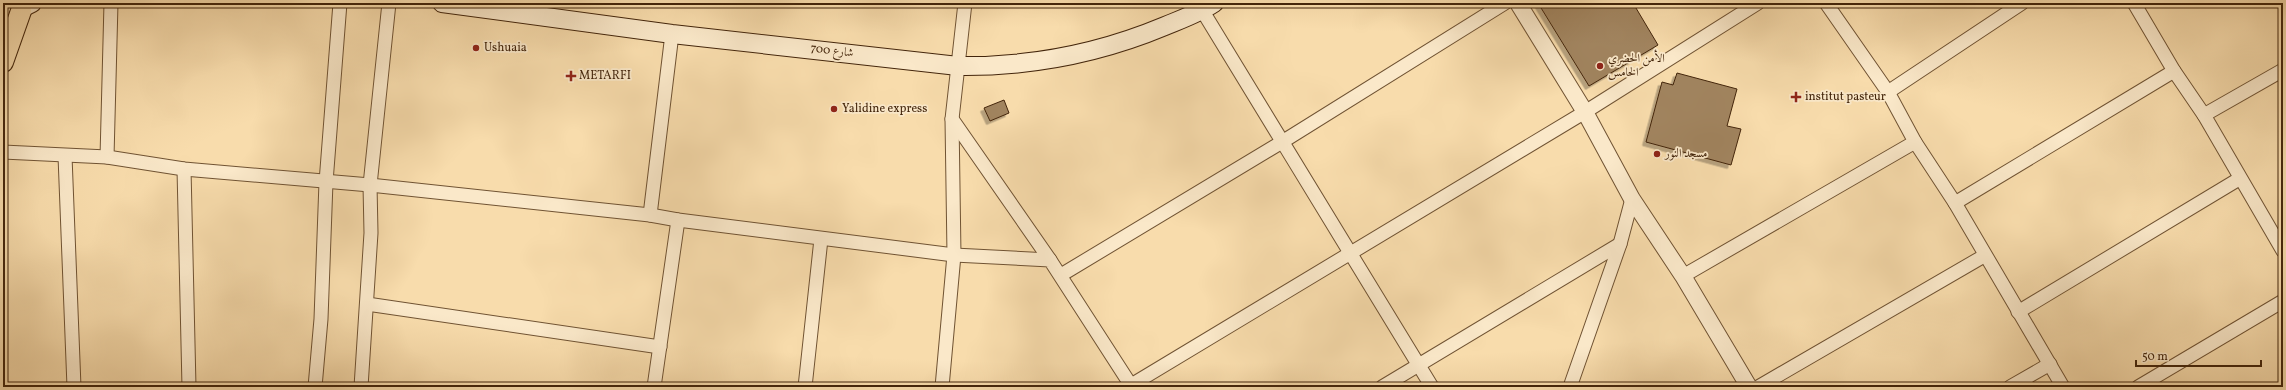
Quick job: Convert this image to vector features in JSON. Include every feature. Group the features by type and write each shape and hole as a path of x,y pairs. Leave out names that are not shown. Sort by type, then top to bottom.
{"main road":[{"name":"شارع 700","path":"442,3 672,34 958,66 1016,64 1070,57 1131,40 1208,7"},
{"path":"3,20 27,6"},
{"path":"3,62 27,6"}],"street":[{"path":"107,157 111,3"},
{"path":"315,387 321,319 326,182 340,3"},
{"path":"361,387 371,233 370,185 389,3"},
{"path":"942,387 954,255 952,119 965,3"},
{"path":"1061,275 1282,142 1505,3"},
{"path":"1518,3 1584,112 1632,199 1683,276 1750,387"},
{"path":"952,119 1061,275 1131,386 1584,112 1758,3"},
{"path":"1826,3 1888,92 1915,142 1955,203 1984,256 2064,387"},
{"path":"1888,92 2022,3"},
{"path":"2139,4 2174,71 2204,115 2239,178 2283,251"},
{"path":"1208,7 1282,142 1432,387"},
{"path":"650,215 672,34"},
{"path":"2204,115 2283,70"},
{"path":"1955,203 2174,71"},
{"path":"1683,276 1915,142"},
{"path":"3,152 107,157 184,169 370,185 650,215 821,239 954,255 1050,260"},
{"path":"64,156 74,387"},
{"path":"184,169 189,387"},
{"path":"2018,312 2239,178"},
{"path":"1573,385 1620,244 1632,199"},
{"path":"654,387 678,220"},
{"path":"806,387 821,239"},
{"path":"1382,387 1620,244"},
{"path":"1758,387 1984,256"},
{"path":"2138,387 2283,301"},
{"path":"367,304 660,347"},
{"path":"2010,387 2050,364"}],"building":[{"name":"الأمن الحضري الخامس","path":"1538,3 1633,3 1658,45 1589,86"},
{"path":"1677,73 1737,89 1727,126 1741,129 1731,165 1646,142 1662,82 1673,85"},
{"path":"1004,100 1009,113 990,121 984,108"}],"place":[{"name":"Ushuaia","path":"476,48"},
{"name":"الأمن الحضري الخامس","path":"1600,66"},
{"name":"METARFI","path":"571,76"},
{"name":"institut pasteur","path":"1796,97"},
{"name":"Yalidine express","path":"834,109"},
{"name":"مسجد النور","path":"1657,154"}]}
